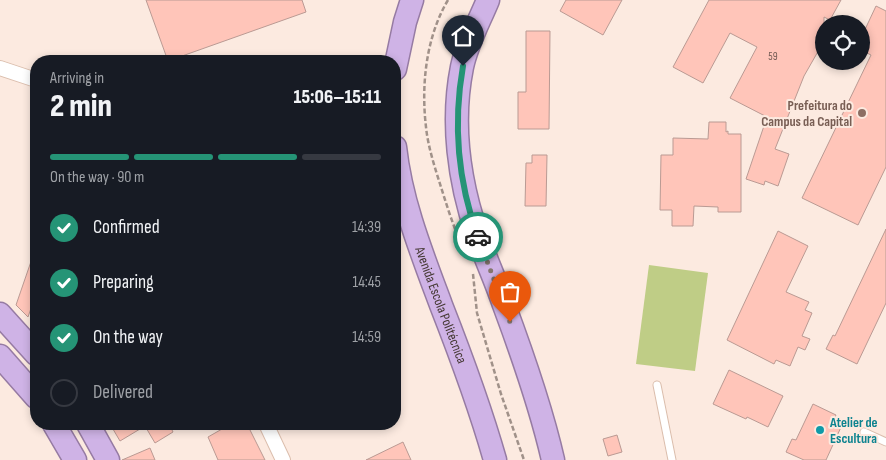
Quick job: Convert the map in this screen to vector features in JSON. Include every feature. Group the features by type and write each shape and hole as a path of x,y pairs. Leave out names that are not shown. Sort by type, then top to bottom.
{"highway":[{"path":"397,55 412,0"},
{"path":"488,0 468,47 463,66 457,120 458,152 464,188 477,234 504,305 544,423 553,460"},
{"name":"Avenida Escola Politécnica","path":"401,182 422,254 479,406 494,460"},
{"path":"0,314 30,347"},
{"path":"0,356 30,391"},
{"path":"58,430 75,460"},
{"path":"91,430 108,460"}],"street":[{"path":"0,68 30,78"},
{"path":"269,430 283,460"}],"lane":[{"path":"657,385 672,460"},
{"path":"864,432 886,442"}],"green space":[{"path":"649,265 708,273 695,371 636,364"}],"building":[{"path":"146,0 302,0 306,12 185,55 166,55"},
{"path":"566,0 622,0 603,35 560,11"},
{"path":"709,0 841,0 833,15 815,15 815,57 804,76 775,149 789,154 778,186 765,181 764,185 746,179 767,117 730,98 757,47 730,33 703,83 673,67"},
{"name":"Prefeitura do Campus da Capital","path":"876,6 886,11 886,167 858,225 802,198 864,70 870,70 870,19"},
{"path":"526,31 550,31 549,129 518,129 518,92 526,92"},
{"path":"709,122 726,122 726,132 728,131 728,134 741,134 741,212 718,212 718,207 694,206 693,226 672,226 672,210 660,210 661,155 673,155 673,138 708,139"},
{"path":"532,155 547,155 546,206 525,206 526,163 532,163"},
{"path":"886,229 886,303 857,364 826,349 833,335 835,336"},
{"path":"778,231 808,246 786,292 809,302 805,310 812,313 802,336 810,339 805,350 798,347 790,366 776,360 774,364 727,340"},
{"path":"30,264 30,311 28,317 16,305"},
{"path":"729,370 783,396 768,427 713,404"},
{"name":"Atelier de Escultura","path":"813,404 836,415 833,421 842,425 826,460 804,460 786,452 792,439 796,440"},
{"path":"114,430 138,430 120,441"},
{"path":"147,430 172,430 173,432 155,443"},
{"path":"220,430 250,430 265,460 218,460 208,437"},
{"path":"617,435 622,452 608,456 603,439"},
{"path":"403,442 411,460 366,460"},
{"path":"150,448 155,460 122,460"}],"way so far":[{"path":"478,237 510,322"}],"place":[{"name":"Prefeitura do Campus da Capital","path":"862,113"},
{"name":"Atelier de Escultura","path":"820,430"}],"route":[{"path":"463,66 457,120 458,152 464,188 478,237"}]}
